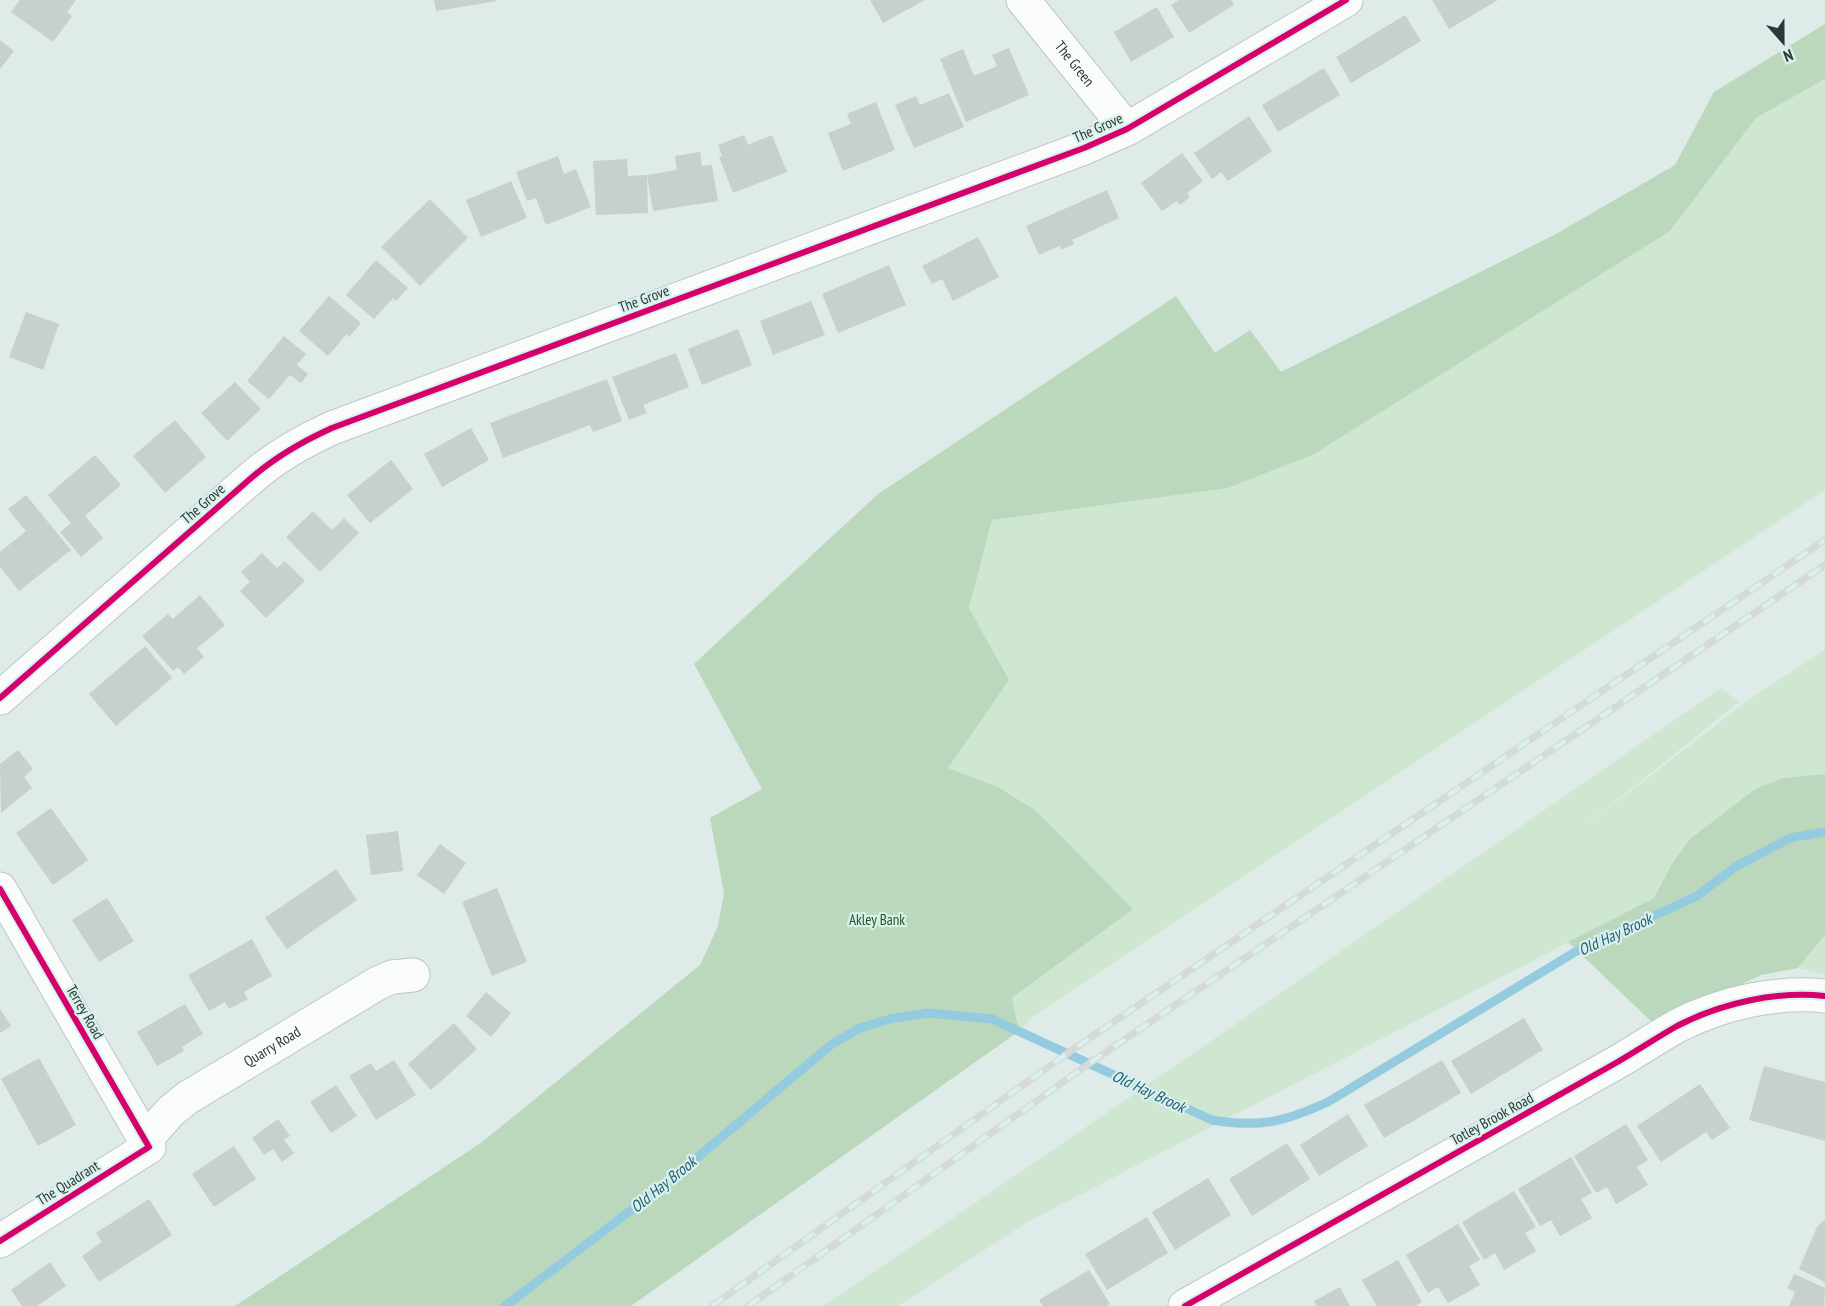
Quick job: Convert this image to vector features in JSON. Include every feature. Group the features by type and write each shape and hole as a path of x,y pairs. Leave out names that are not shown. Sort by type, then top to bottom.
{"street":[{"name":"The Green","path":"1023,0 1127,129"},
{"name":"The Grove","path":"0,698 269,462 297,445 332,428 1084,148 1127,129 1346,0"},
{"name":"Terrey Road","path":"0,889 147,1143"},
{"name":"Quarry Road","path":"147,1143 171,1111 187,1098 378,983 392,977 413,975"},
{"name":"Totley Brook Road","path":"1185,1306 1679,1025 1734,1003 1800,994 1825,996"},
{"name":"The Quadrant","path":"0,1241 147,1143"}],"green space":[{"name":"Akley Bank","path":"1825,24 1825,79 1756,118 1670,231 1314,454 1228,488 992,520 969,608 1009,680 948,768 998,787 1036,811 1133,909 1012,998 1019,1031 631,1306 235,1306 482,1142 700,965 718,926 724,893 710,818 762,789 694,664 878,494 1176,296 1215,353 1250,330 1281,372 1556,234 1675,165 1714,92"},
{"path":"1825,79 1825,490 1032,1017 1019,1031 1012,998 1132,909 948,768 1008,680 969,608 992,520 1083,506 1670,231 1756,118"},
{"path":"1825,650 1825,774 1783,778 1755,789 1690,839 1673,862 1654,898 1029,1221 898,1306 823,1306 1161,1076 1721,688 1739,702 1579,831 1751,698"},
{"path":"1825,774 1825,935 1798,968 1761,975 1655,1025 1568,942 1654,898 1673,862 1690,839 1755,789 1783,778"},
{"path":"1825,935 1825,975 1798,968"}],"building":[{"path":"20,0 76,0 67,12 72,16 53,42 11,12"},
{"path":"434,0 497,0 497,1 436,11"},
{"path":"870,0 925,0 883,23"},
{"path":"1179,0 1231,0 1234,5 1189,33 1171,5"},
{"path":"1432,0 1498,0 1449,29"},
{"path":"1157,7 1174,37 1131,62 1114,32"},
{"path":"1405,15 1421,41 1351,83 1336,57"},
{"path":"0,40 14,51 0,69"},
{"path":"1009,48 1029,95 966,122 940,59 963,49 974,76 997,66 992,55"},
{"path":"1324,68 1340,95 1278,132 1262,105"},
{"path":"949,93 964,127 914,148 895,105 916,96 920,105"},
{"path":"876,102 895,150 843,171 828,133 851,124 847,114"},
{"path":"1249,116 1272,151 1228,181 1221,172 1212,179 1194,153"},
{"path":"744,135 748,145 772,135 787,172 733,193 719,157 722,156 718,145"},
{"path":"700,152 702,166 712,165 718,201 653,211 647,175 677,170 675,156"},
{"path":"1182,153 1203,181 1187,193 1190,197 1180,205 1177,201 1162,211 1141,183"},
{"path":"558,156 564,174 576,169 591,207 546,225 536,198 527,201 516,172"},
{"path":"627,159 628,176 647,175 648,213 596,215 593,161"},
{"path":"511,181 527,218 481,237 466,200"},
{"path":"1107,190 1119,218 1072,240 1074,244 1061,250 1060,246 1039,255 1026,226"},
{"path":"430,199 468,238 420,286 381,247"},
{"path":"978,237 999,277 953,301 942,279 932,284 922,266"},
{"path":"376,260 408,288 396,301 393,298 374,319 346,295"},
{"path":"889,265 906,305 838,333 822,294"},
{"path":"329,296 361,323 349,337 347,334 328,356 299,331"},
{"path":"811,301 825,335 773,355 760,321"},
{"path":"26,312 59,324 43,370 9,357"},
{"path":"738,329 752,365 702,385 688,349"},
{"path":"284,336 306,354 297,365 308,374 301,383 290,375 269,399 247,381"},
{"path":"676,353 689,387 643,405 647,413 629,420 612,377"},
{"path":"607,379 622,421 593,432 590,425 503,458 490,423"},
{"path":"235,382 261,409 227,441 201,413"},
{"path":"175,420 206,457 165,493 133,456"},
{"path":"471,428 489,460 442,487 424,454"},
{"path":"95,455 121,485 85,516 103,538 81,557 60,532 71,523 48,495"},
{"path":"391,460 413,489 370,523 347,495"},
{"path":"26,495 71,550 19,591 0,567 0,552 26,531 8,509"},
{"path":"313,511 332,530 344,518 359,533 320,572 286,537"},
{"path":"262,553 277,568 285,561 305,581 266,618 240,591 250,582 241,572"},
{"path":"200,595 225,625 197,648 204,657 184,674 178,667 173,671 142,636 168,614 173,619"},
{"path":"145,646 172,678 116,726 89,694"},
{"path":"18,750 33,769 24,777 32,788 1,813 0,764"},
{"path":"51,808 88,860 53,885 16,833"},
{"path":"398,831 403,871 371,875 366,835"},
{"path":"440,844 466,863 444,894 417,875"},
{"path":"336,869 357,900 287,949 265,918"},
{"path":"497,888 527,962 492,976 462,902"},
{"path":"107,898 134,941 99,962 72,920"},
{"path":"252,939 272,976 244,992 248,999 229,1009 225,1002 209,1011 188,975"},
{"path":"486,992 511,1013 491,1037 466,1016"},
{"path":"185,1004 203,1034 182,1047 184,1051 157,1066 137,1032"},
{"path":"0,1009 11,1026 0,1033"},
{"path":"1524,1018 1543,1050 1471,1094 1451,1061"},
{"path":"454,1023 477,1049 431,1090 408,1064"},
{"path":"39,1058 76,1125 38,1146 1,1079"},
{"path":"394,1060 416,1095 376,1120 349,1076 371,1063 376,1071"},
{"path":"1442,1060 1461,1093 1384,1138 1364,1105"},
{"path":"1764,1066 1825,1082 1825,1141 1749,1120"},
{"path":"1700,1084 1730,1128 1712,1140 1706,1132 1661,1162 1637,1126"},
{"path":"336,1085 357,1116 331,1133 310,1102"},
{"path":"1348,1114 1368,1146 1319,1176 1300,1145"},
{"path":"278,1119 290,1136 284,1140 294,1153 282,1162 273,1149 264,1155 252,1138"},
{"path":"1626,1124 1648,1160 1637,1167 1648,1185 1616,1204 1607,1187 1596,1193 1574,1156"},
{"path":"1287,1143 1310,1179 1252,1216 1229,1179"},
{"path":"234,1146 256,1179 214,1207 192,1174"},
{"path":"1571,1157 1592,1193 1581,1199 1592,1218 1560,1236 1551,1220 1540,1226 1518,1189"},
{"path":"1208,1178 1231,1215 1175,1250 1152,1212"},
{"path":"1514,1191 1536,1227 1525,1233 1536,1251 1504,1270 1495,1253 1484,1260 1462,1222"},
{"path":"149,1199 172,1235 99,1282 82,1256 102,1242 96,1233"},
{"path":"1147,1217 1168,1253 1107,1290 1085,1254"},
{"path":"1825,1219 1825,1282 1799,1269 1817,1227"},
{"path":"1458,1224 1480,1260 1469,1266 1480,1285 1448,1303 1438,1287 1428,1293 1406,1255"},
{"path":"1398,1260 1422,1302 1415,1306 1377,1306 1362,1280"},
{"path":"50,1262 66,1286 37,1306 22,1306 11,1290"},
{"path":"1089,1270 1110,1304 1107,1306 1043,1306 1039,1300"},
{"path":"1794,1274 1825,1288 1824,1306 1789,1306 1795,1292 1787,1288"},
{"path":"1340,1287 1350,1306 1317,1306 1314,1301"}],"waterway":[{"name":"Old Hay Brook","path":"505,1306 667,1183 832,1044 860,1028 890,1019 928,1013 992,1019 1212,1120 1244,1123 1272,1122 1328,1102 1575,952 1697,896 1735,867 1790,838 1825,832"}],"railway":[{"path":"712,1306 1075,1048 1825,540"},
{"path":"748,1306 1087,1065 1825,565"}],"cycle path":[{"path":"0,698 259,471 289,450 310,439 332,428 1084,148 1127,129 1346,0"},
{"path":"0,889 149,1147 0,1241"},
{"path":"1185,1306 1614,1064 1677,1026 1712,1011 1749,1000 1787,995 1825,996"}]}
